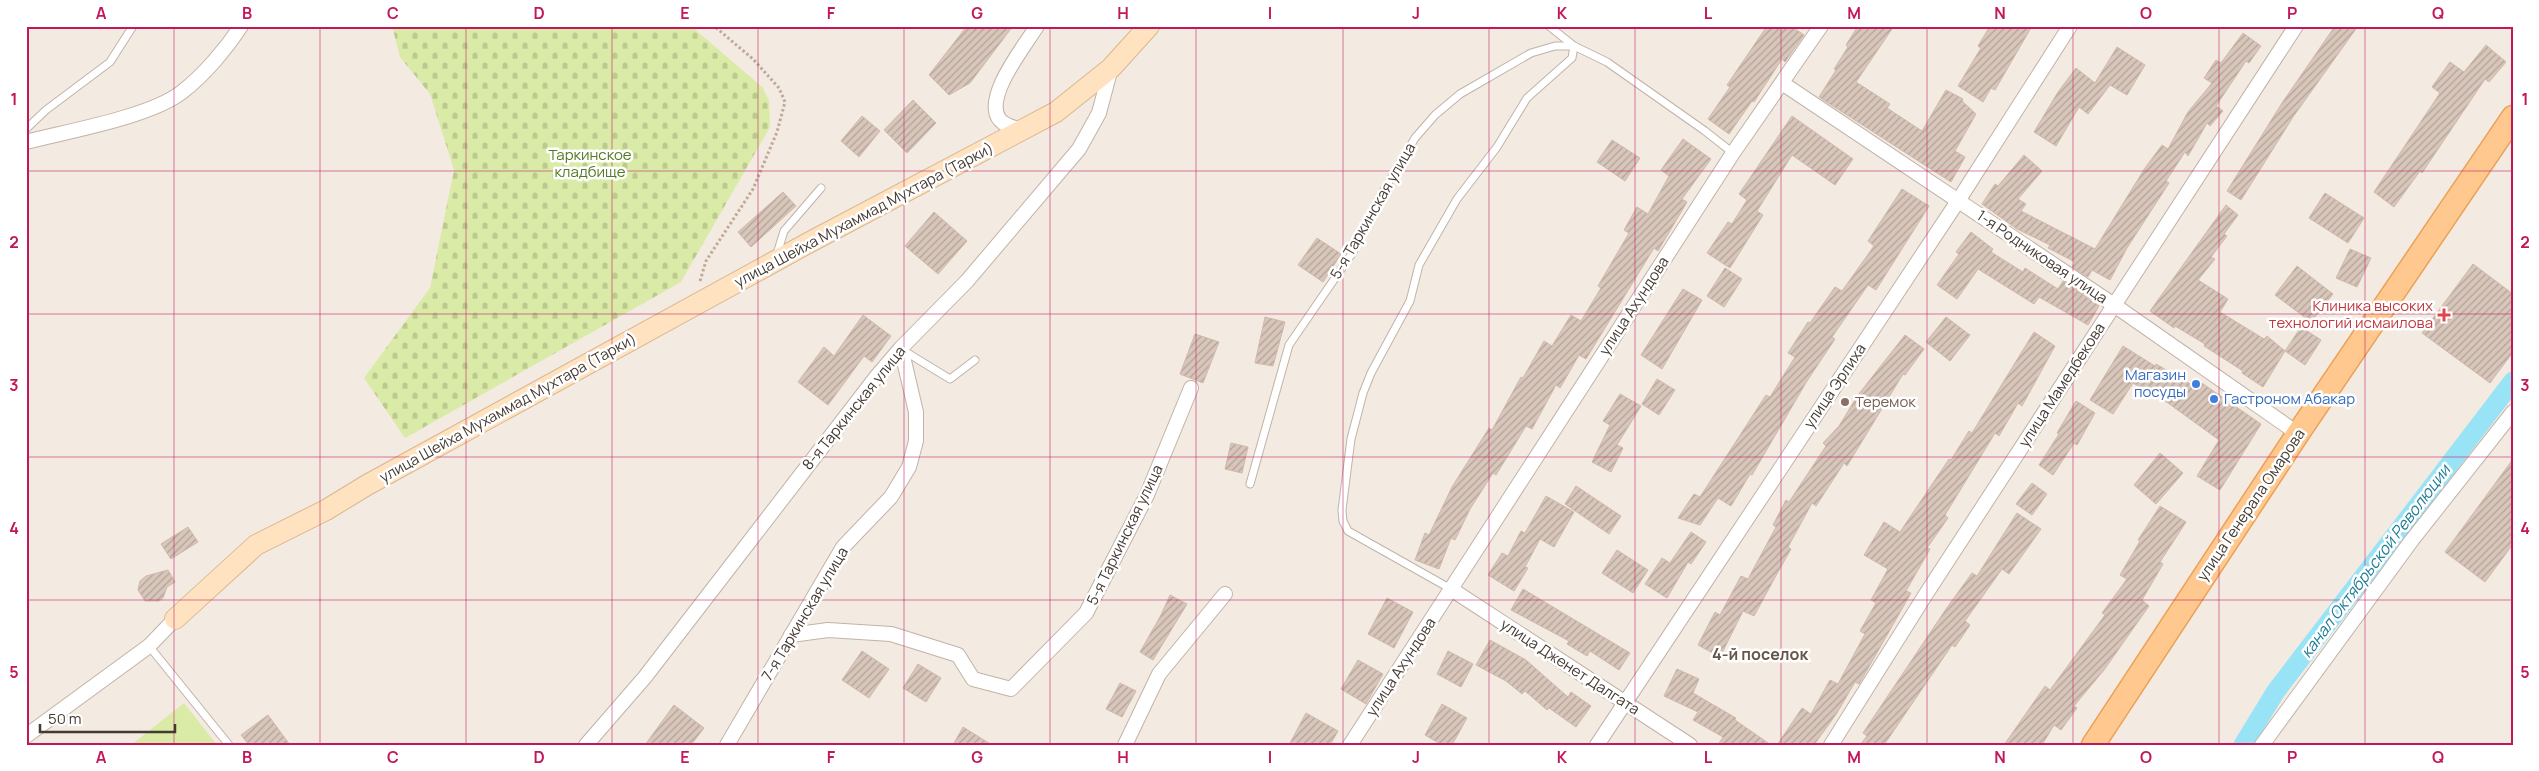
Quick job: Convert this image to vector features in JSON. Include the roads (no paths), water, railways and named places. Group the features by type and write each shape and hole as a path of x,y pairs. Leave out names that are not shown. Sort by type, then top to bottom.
{"main road":[{"name":"улица Генерала Омарова","path":"2094,745 2299,432 2513,117"},
{"name":"улица Генерала Омарова","path":"2094,745 2300,435 2513,122"}],"street":[{"path":"26,142 150,110 182,93 211,63 240,26"},
{"name":"улица Шейха Мухаммад Мухтара (Тарки)","path":"1025,131 1009,126 1000,120 994,108 998,91 1037,26"},
{"name":"улица Шейха Мухаммад Мухтара (Тарки)","path":"26,736 149,646 175,619 256,545 326,510 367,485 774,262 1025,131 1056,112 1111,68 1149,26"},
{"name":"улица Ахундова","path":"1350,745 1733,154 1821,26"},
{"name":"улица Эрлиха","path":"1597,745 1958,201 2070,26"},
{"name":"улица Мамедбекова","path":"1831,745 2296,26"},
{"name":"8-я Таркинская улица","path":"586,745 645,678 901,348 967,280 1079,148 1099,113 1111,68"},
{"name":"1-я Родниковая улица","path":"1782,83 2114,306 2300,435"},
{"name":"7-я Таркинская улица","path":"727,745 843,547 891,497 909,467 916,441 916,412 901,348"},
{"name":"5-я Таркинская улица","path":"791,636 828,630 891,634 958,655 973,678 1012,689 1086,614 1147,495 1191,388"},
{"path":"2262,745 2412,540 2513,412"},
{"name":"улица Дженет Далгата","path":"1451,588 1690,745"},
{"path":"1125,745 1159,674 1225,594"}],"lane":[{"path":"26,129 46,110 110,62 133,26"},
{"name":"5-я Таркинская улица","path":"1549,26 1574,46 1607,62 1705,131 1733,154"},
{"name":"5-я Таркинская улица","path":"1250,484 1289,345 1353,252 1377,202 1415,138 1435,115 1460,94 1515,62 1531,53 1555,46 1574,46"},
{"path":"1451,588 1348,531 1343,521 1342,510 1351,439 1371,372 1410,301 1419,265 1440,226 1457,199 1497,147 1527,98 1572,58 1574,46"},
{"path":"774,262 784,231 821,188"},
{"path":"901,348 950,379 975,360"},
{"path":"149,646 229,745"}],"waterway":[{"name":"канал Октябрьской Революции","path":"2243,745 2276,691 2513,381"}],"place":[{"name":"Клиника высоких технологий исмаилова","path":"2444,315"},
{"name":"Магазин посуды","path":"2196,384"},
{"name":"Гастроном Абакар","path":"2214,399"},
{"name":"Теремок","path":"1845,402"}],"district":[{"name":"4-й поселок","path":"1760,654"}],"park label":[{"name":"Таркинское кладбище","path":"590,164"}]}
